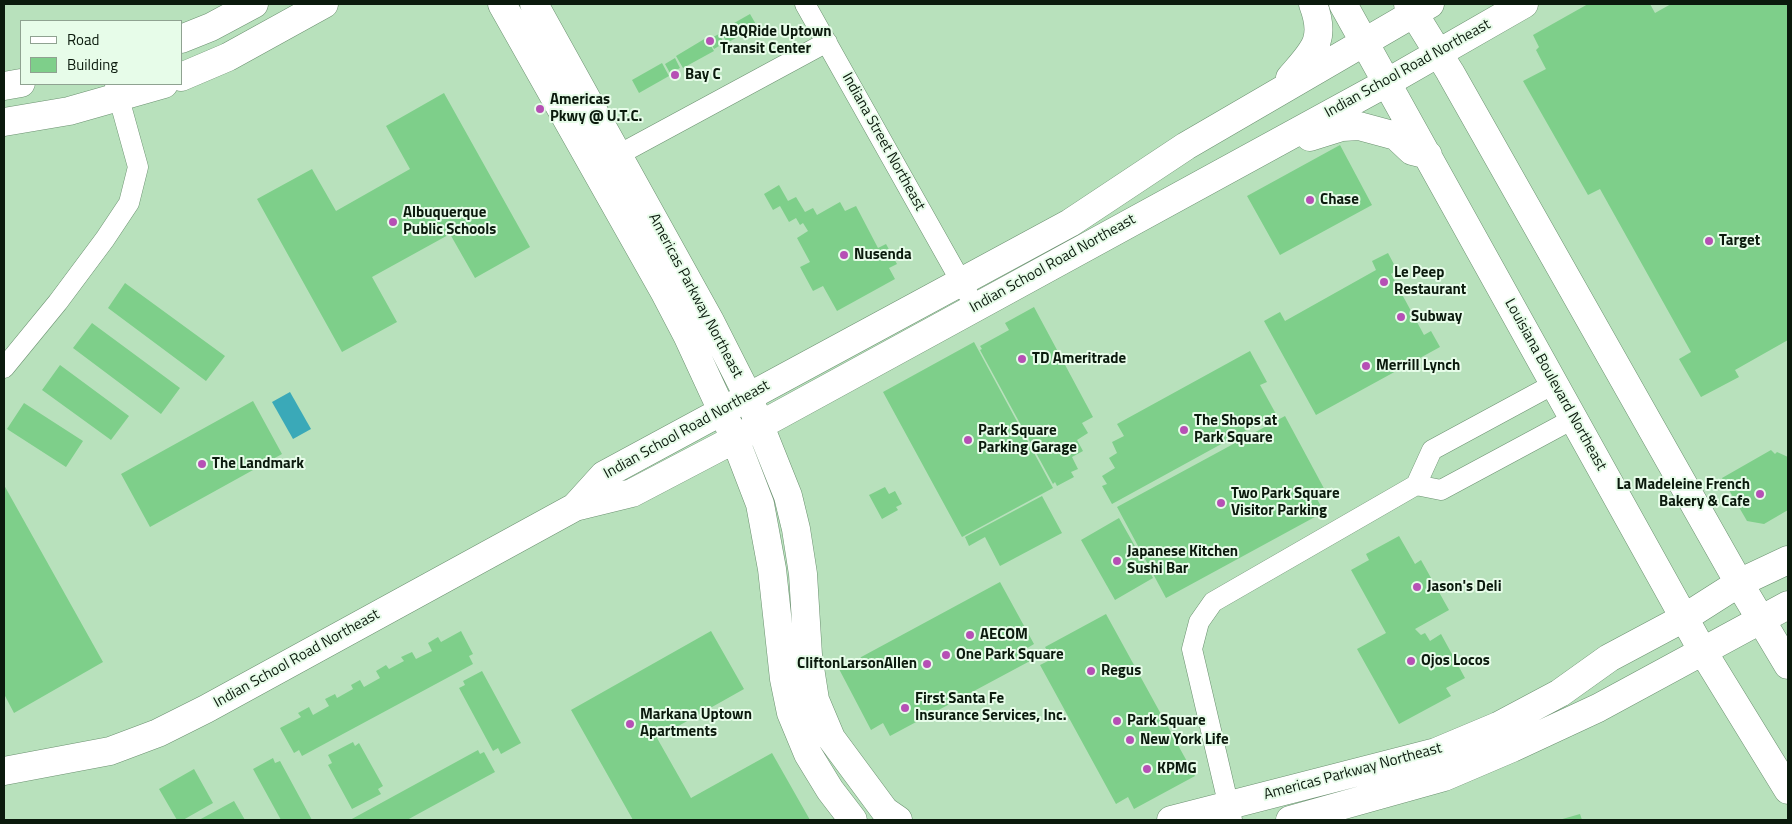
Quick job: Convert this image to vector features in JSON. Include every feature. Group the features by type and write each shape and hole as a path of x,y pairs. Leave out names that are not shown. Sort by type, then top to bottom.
{"street":[{"path":"182,39 211,27 254,4"},
{"path":"182,77 228,57 324,4"},
{"name":"Americas Parkway Northeast","path":"502,4 688,335 735,439 760,504 767,536 784,679 791,713 808,754 830,790 853,820"},
{"name":"Americas Parkway Northeast","path":"534,4 710,320 748,396 788,496 796,529 802,574 808,655 815,700 832,738 885,812 898,820"},
{"name":"Indiana Street Northeast","path":"805,4 975,307"},
{"path":"1276,94 1318,46 1320,23 1313,4"},
{"name":"Louisiana Boulevard Northeast","path":"1343,4 1702,650 1788,790"},
{"name":"Indian School Road Northeast","path":"4,771 110,751 158,733 215,704 575,507 632,493 735,439 1388,82 1524,4"},
{"path":"1417,7 1439,52 1739,583 1788,665"},
{"name":"Indian School Road Northeast","path":"575,507 604,474 1070,223 1186,146 1365,43 1417,7"},
{"path":"594,168 827,42"},
{"path":"4,86 20,84"},
{"path":"4,122 69,111 117,91 157,85"},
{"path":"4,368 58,302 129,203 138,167 117,91"},
{"path":"1212,178 1285,146 1342,127 1359,126 1378,130 1396,136 1412,151 1428,155"},
{"path":"1230,813 1192,649 1198,622 1213,602 1234,588 1416,484 1432,450 1554,384"},
{"path":"1416,484 1441,490 1574,419"},
{"name":"Americas Parkway Northeast","path":"1171,820 1230,813 1445,748 1498,726 1560,692 1608,658 1684,618 1739,583 1788,560"},
{"name":"Americas Parkway Northeast","path":"1290,820 1444,777 1598,708 1788,605"}],"water":[{"path":"290,392 311,429 293,439 272,402"}],"building":[{"name":"Target","path":"1588,4 1650,4 1655,13 1671,4 1788,4 1788,340 1735,370 1739,377 1701,397 1679,359 1691,352 1600,189 1588,195 1523,81 1546,69 1536,50 1539,47 1533,35"},
{"path":"750,14 757,26 727,43 720,31"},
{"path":"719,34 724,43 714,49 709,39"},
{"path":"706,38 714,51 683,68 676,56"},
{"path":"675,58 680,68 670,73 665,64"},
{"path":"662,63 669,76 639,93 632,80"},
{"name":"Albuquerque Public Schools","path":"444,93 530,247 475,278 450,234 372,277 397,322 342,352 257,199 312,169 336,211 410,169 386,126"},
{"name":"Chase","path":"1340,145 1372,205 1280,255 1247,196"},
{"name":"Nusenda","path":"779,185 788,201 796,197 805,212 813,208 817,215 840,202 845,211 856,206 878,248 886,244 897,264 889,268 895,279 837,311 823,286 813,291 800,267 810,262 797,238 808,231 803,223 800,225 796,218 789,222 780,206 773,210 764,194"},
{"path":"1388,253 1397,270 1391,274 1424,335 1431,331 1440,347 1316,415 1264,321 1280,312 1285,321 1376,270 1372,261"},
{"path":"125,283 225,356 206,381 108,308"},
{"path":"1034,307 1093,417 1082,423 1088,433 1077,440 1083,451 1072,457 1078,469 1071,472 1074,477 1057,486 1055,482 1053,484 980,350 982,349 980,346 1009,330 1005,323"},
{"path":"92,323 180,388 161,414 73,348"},
{"name":"Park Square Parking Garage","path":"974,342 1053,488 962,537 883,392"},
{"name":"The Shops at Park Square","path":"1250,351 1267,382 1260,385 1276,414 1112,504 1102,486 1107,484 1102,476 1115,468 1109,458 1117,453 1112,442 1124,436 1117,424"},
{"path":"60,365 129,416 111,440 42,390"},
{"name":"The Landmark","path":"253,401 282,454 150,527 121,474"},
{"path":"24,403 83,441 66,467 7,429"},
{"name":"Two Park Square Visitor Parking","path":"1285,416 1327,494 1317,499 1324,512 1166,598 1117,507"},
{"name":"La Madeleine French Bakery & Cafe","path":"1771,450 1775,454 1777,452 1788,457 1788,510 1764,524 1747,521 1722,478"},
{"path":"4,485 103,662 14,713 4,694"},
{"path":"885,487 889,494 895,491 902,504 896,507 898,510 882,519 869,495"},
{"path":"1042,496 1062,533 1000,566 985,537 969,546 965,537"},
{"path":"1119,518 1153,578 1115,600 1081,540"},
{"path":"1399,536 1415,564 1421,560 1449,610 1415,629 1421,635 1425,633 1430,641 1441,634 1465,678 1446,688 1451,696 1399,724 1357,649 1386,633 1351,570 1369,560 1366,554"},
{"name":"One Park Square","path":"1000,582 1034,644 1024,650 1030,661 890,736 883,723 871,730 839,669"},
{"name":"Park Square","path":"1106,614 1195,776 1134,809 1128,797 1116,804 1040,665 1052,659 1045,647"},
{"path":"461,631 473,654 469,656 473,664 302,756 299,750 294,753 280,728 301,717 298,713 309,707 313,715 329,706 325,699 335,694 337,698 353,689 351,685 360,680 364,687 380,678 376,671 386,665 389,669 404,661 401,657 412,652 416,659 432,651 428,643 438,637 441,642"},
{"name":"Markana Uptown Apartments","path":"711,631 744,689 657,738 691,798 772,753 810,820 633,820 571,710"},
{"path":"482,671 521,743 501,754 498,748 493,751 459,688 465,685 463,681"},
{"path":"353,742 355,746 359,743 383,786 378,789 381,794 352,809 328,765 332,763 328,755"},
{"path":"478,750 480,754 484,752 495,772 407,820 350,820"},
{"path":"273,758 275,763 280,761 312,820 281,820 253,769"},
{"path":"194,769 213,803 183,820 177,820 159,789"},
{"path":"234,801 245,820 199,820"},
{"path":"1580,814 1582,820 1559,820"}],"place":[{"name":"ABQRide Uptown Transit Center","path":"710,41"},
{"name":"Bay C","path":"675,75"},
{"name":"Americas Pkwy @ U.T.C.","path":"540,109"},
{"name":"Chase","path":"1310,200"},
{"name":"Albuquerque Public Schools","path":"393,222"},
{"name":"Target","path":"1709,241"},
{"name":"Nusenda","path":"844,255"},
{"name":"Le Peep Restaurant","path":"1384,282"},
{"name":"Subway","path":"1401,317"},
{"name":"TD Ameritrade","path":"1022,359"},
{"name":"Merrill Lynch","path":"1366,366"},
{"name":"The Shops at Park Square","path":"1184,430"},
{"name":"Park Square Parking Garage","path":"968,440"},
{"name":"The Landmark","path":"202,464"},
{"name":"La Madeleine French Bakery & Cafe","path":"1760,494"},
{"name":"Two Park Square Visitor Parking","path":"1221,503"},
{"name":"Japanese Kitchen Sushi Bar","path":"1117,561"},
{"name":"Jason's Deli","path":"1417,587"},
{"name":"AECOM","path":"970,635"},
{"name":"One Park Square","path":"946,655"},
{"name":"Ojos Locos","path":"1411,661"},
{"name":"CliftonLarsonAllen","path":"927,664"},
{"name":"Regus","path":"1091,671"},
{"name":"First Santa Fe Insurance Services, Inc.","path":"905,708"},
{"name":"Park Square","path":"1117,721"},
{"name":"Markana Uptown Apartments","path":"630,724"},
{"name":"New York Life","path":"1130,740"},
{"name":"KPMG","path":"1147,769"}]}
